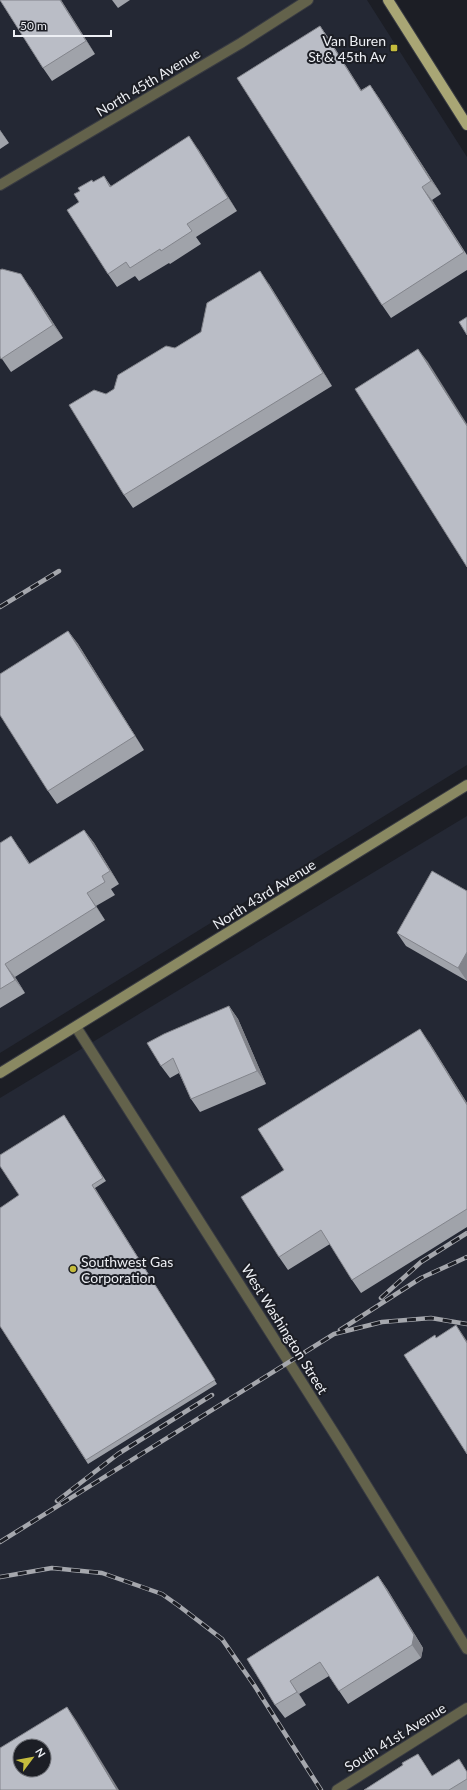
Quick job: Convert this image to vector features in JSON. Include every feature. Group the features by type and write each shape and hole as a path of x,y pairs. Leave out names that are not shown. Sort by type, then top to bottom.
{"main road":[{"path":"388,0 467,125"},
{"name":"North 43rd Avenue","path":"0,1073 467,785"}],"street":[{"name":"North 45th Avenue","path":"0,185 208,62 308,0"},
{"name":"West Washington Street","path":"76,1027 329,1425 467,1649"},
{"name":"South 41st Avenue","path":"337,1790 467,1708"}],"shaded area":[{"path":"0,0 367,0 467,157 467,765 0,1053"},
{"path":"467,816 467,1790 0,1790 0,1098"}],"building":[{"path":"0,0 60,0 86,41 43,68"},
{"path":"320,26 361,91 370,85 431,181 422,187 464,252 382,305 237,78"},
{"path":"189,136 228,198 187,224 192,231 161,251 160,249 130,268 126,262 108,274 67,210 79,202 74,194 80,191 78,188 92,180 93,182 104,176 110,187"},
{"path":"2,269 21,274 53,325 1,359 0,270"},
{"path":"260,271 323,373 124,495 69,405 94,390 106,394 114,389 118,375 166,346 175,348 201,332 207,303"},
{"path":"467,317 467,335 459,322"},
{"path":"418,349 467,426 467,567 355,389"},
{"path":"68,631 135,736 48,791 0,715 0,674"},
{"path":"84,830 110,871 102,876 105,882 87,893 96,907 5,964 15,980 0,989 0,843 11,836 29,864"},
{"path":"432,871 467,891 467,952 458,968 397,933"},
{"path":"229,1006 257,1071 191,1099 173,1058 161,1066 147,1043 164,1034"},
{"path":"420,1029 467,1105 467,1209 352,1280 321,1230 279,1257 241,1197 284,1170 258,1129"},
{"name":"Southwest Gas Corporation","path":"64,1115 103,1178 92,1185 215,1380 86,1460 0,1326 0,1208 19,1195 0,1166 0,1155"},
{"path":"456,1325 467,1343 467,1454 404,1355 435,1335 436,1338"},
{"path":"378,1576 414,1635 412,1645 339,1691 320,1662 290,1681 297,1692 275,1705 247,1659"},
{"path":"67,1707 117,1790 0,1790 0,1748 12,1741 12,1778 52,1778 52,1738 16,1738"},
{"path":"418,1754 432,1776 459,1759 467,1772 467,1779 449,1790 364,1790 403,1765 402,1763"}],"railway":[{"path":"0,607 59,571"},
{"path":"381,1298 421,1262 467,1233"},
{"path":"340,1330 421,1278 467,1257"},
{"path":"0,1542 334,1334 382,1322 431,1318 467,1324"},
{"path":"57,1501 118,1454 212,1395"},
{"path":"0,1577 52,1568 102,1573 162,1594 222,1639 254,1685 321,1790"}],"place":[{"name":"Van Buren St & 45th Av","path":"394,48"},
{"name":"Southwest Gas Corporation","path":"73,1269"}]}
